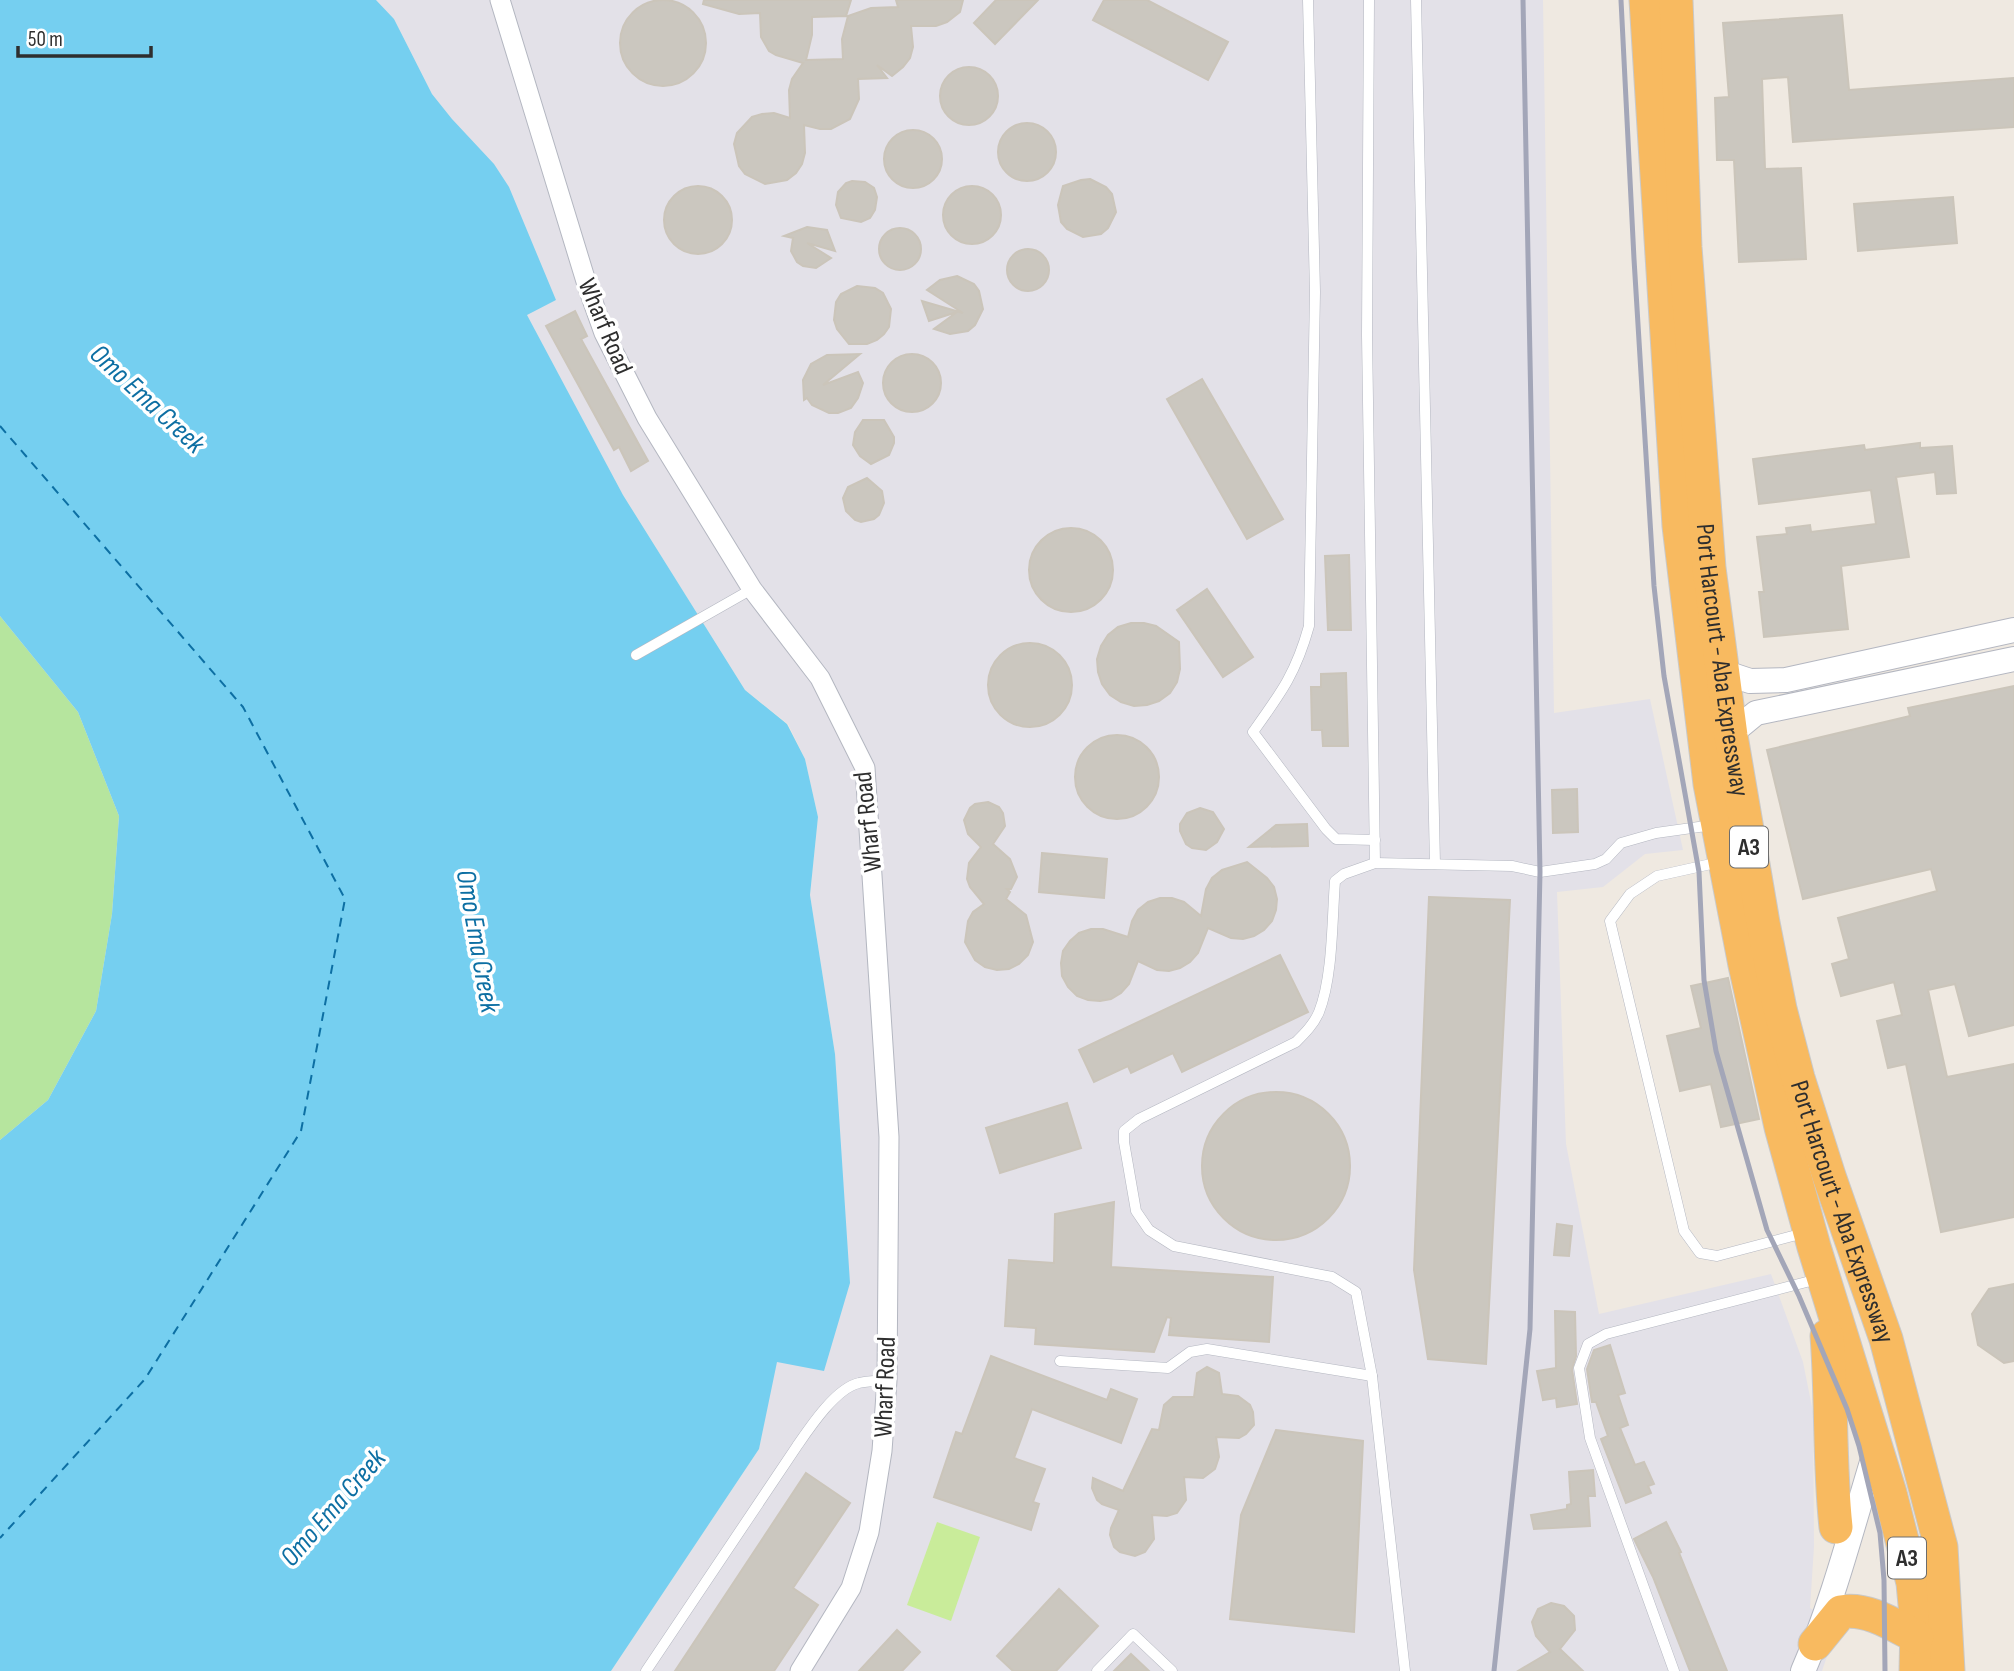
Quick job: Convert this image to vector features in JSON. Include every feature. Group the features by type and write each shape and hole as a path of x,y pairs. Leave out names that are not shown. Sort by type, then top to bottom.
{"highway":[{"name":"Port Harcourt - Aba Expressway","path":"1646,0 1679,526 1699,701 1717,825 1781,1127 1814,1253 1890,1493 1913,1583 1917,1637 1916,1671"},
{"name":"Port Harcourt - Aba Expressway","path":"1676,0 1685,247 1709,568 1731,736 1780,1009 1798,1078 1829,1176 1886,1339 1941,1548 1948,1671"},
{"path":"1829,1176 1848,1265 1877,1363 1883,1400 1883,1422 1876,1449 1887,1449 1899,1461 1943,1605"},
{"path":"1814,1253 1826,1328 1831,1393 1831,1482 1836,1527"},
{"path":"1809,1658 1840,1612 1851,1610 1872,1615 1917,1637"}],"street":[{"name":"Wharf Road","path":"500,0 604,333 647,418 752,589 820,678 866,768 889,1137 887,1380 882,1451 869,1532 851,1588 800,1671"},
{"path":"1723,672 1750,681 1786,680 2014,630"},
{"path":"1731,736 1756,713 2014,659"},
{"path":"1836,1581 1836,1527 1850,1477 1865,1453 1876,1449"},
{"path":"1809,1658 1836,1581 1876,1449"}],"lane":[{"path":"1308,0 1315,292 1308,626 1301,654 1288,684 1253,732 1336,839 1375,840"},
{"path":"1369,0 1367,334 1375,863"},
{"path":"1416,0 1435,864"},
{"path":"636,655 752,589"},
{"path":"1405,1671 1372,1376 1356,1292 1332,1277 1174,1246 1149,1230 1136,1211 1124,1131 1139,1119 1296,1042 1310,1029 1319,1012 1327,981 1335,881 1343,873 1375,863 1512,866 1540,872 1595,864 1606,859 1621,843 1656,833 1717,825"},
{"path":"1724,861 1657,876 1630,894 1610,921 1684,1231 1700,1252 1717,1256 1814,1253"},
{"path":"1674,1671 1590,1438 1579,1368 1588,1344 1606,1334 1814,1253"},
{"path":"1060,1361 1168,1368 1190,1352 1207,1349 1372,1376"},
{"path":"646,1671 821,1413 856,1383 887,1380"},
{"path":"1097,1671 1133,1634 1172,1671"}],"shaded area":[{"path":"376,0 1543,0 1554,713 1650,699 1683,850 1645,854 1603,887 1557,892 1566,1144 1599,1314 1771,1274 1803,1362 1813,1412 1814,1546 1810,1608 1838,1624 1822,1671 611,1671 759,1449 835,1054 810,895 818,817 805,759 788,724 745,690 623,495 526,314 556,300 452,119 432,94 394,19"}],"green space":[{"path":"0,616 78,712 119,816 112,914 96,1011 48,1100 0,1140"},
{"path":"937,1522 980,1537 951,1621 907,1605"}],"water":[{"name":"Omo Ema Creek","path":"0,0 376,0 394,19 432,94 494,164 509,187 556,300 527,315 623,495 745,690 787,724 805,759 818,817 810,895 835,1054 850,1283 824,1371 777,1362 759,1449 611,1671 0,1671 0,1140 48,1100 96,1011 112,914 119,816 78,712 0,616"}],"building":[{"path":"663,0 687,7 699,19 706,43 699,67 687,79 663,86 639,79 627,67 620,43 627,19 639,7"},
{"path":"704,0 851,0 846,16 812,17 812,35 806,60 843,59 842,39 848,16 871,8 898,7 896,0 963,0 960,12 947,22 936,26 911,26 913,47 910,58 892,76 877,65 887,78 858,79 859,99 850,119 831,129 804,125 805,153 802,164 787,180 765,184 745,174 739,166 734,144 737,133 752,117 762,114 774,113 790,118 789,90 792,79 803,63 769,51 761,37 760,13 739,14 703,4"},
{"path":"996,0 1038,0 995,44 974,23"},
{"path":"1104,0 1147,0 1228,42 1208,80 1093,20"},
{"path":"1842,15 1849,90 2014,78 2014,127 1793,142 1788,77 1762,79 1765,169 1801,168 1806,259 1739,262 1734,160 1717,160 1715,98 1729,97 1723,23"},
{"path":"969,67 980,69 993,80 998,96 996,107 985,120 969,125 958,123 945,112 940,96 942,85 953,72"},
{"path":"1027,123 1038,125 1051,136 1056,152 1054,163 1043,176 1027,181 1016,179 1003,168 998,152 1000,141 1011,128"},
{"path":"913,130 924,132 937,143 942,159 940,170 929,183 913,188 902,186 889,175 884,159 886,148 897,135"},
{"path":"1090,179 1106,187 1112,194 1116,212 1108,228 1101,234 1083,237 1067,229 1061,222 1058,205 1063,186"},
{"path":"865,182 874,188 877,197 875,210 870,218 861,222 841,218 836,205 838,192 846,183"},
{"path":"698,186 711,188 722,196 730,207 730,233 722,244 711,252 698,254 685,252 674,244 666,233 664,220 666,207 674,196 685,188"},
{"path":"972,186 983,188 996,199 1001,215 999,226 988,239 972,244 961,242 948,231 943,215 945,204 956,191"},
{"path":"1953,197 1957,243 1858,251 1854,204"},
{"path":"807,227 827,230 835,251 807,243 831,258 816,268 797,262 791,251 793,238 784,236"},
{"path":"900,228 915,234 921,249 915,264 900,270 885,264 879,249 885,234"},
{"path":"1028,249 1043,255 1049,270 1043,285 1028,291 1013,285 1007,270 1013,255"},
{"path":"957,276 974,284 979,291 983,309 975,325 968,331 950,334 934,329 957,312 929,321 922,301 963,313 927,290 940,280"},
{"path":"857,286 875,288 883,293 891,309 889,327 877,340 867,344 849,344 837,329 834,320 836,302 841,294"},
{"path":"575,311 587,336 581,339 648,461 631,471 619,447 614,450 546,326"},
{"path":"860,354 823,385 858,372 863,383 851,408 829,413 812,405 807,398 804,400 803,380 811,364 827,355"},
{"path":"912,354 933,362 941,383 933,404 912,412 891,404 883,383 891,362"},
{"path":"1202,379 1283,519 1247,539 1167,399"},
{"path":"863,420 884,420 894,437 889,455 871,464 860,456 853,445 855,432"},
{"path":"1920,443 1920,448 1952,446 1956,493 1937,494 1935,472 1896,477 1909,557 1841,566 1848,629 1764,637 1759,592 1764,592 1757,537 1787,534 1786,528 1810,525 1811,532 1876,524 1871,490 1759,504 1753,459 1864,445 1865,450"},
{"path":"867,478 882,491 884,503 879,515 861,522 846,511 843,498 848,487"},
{"path":"1071,528 1094,535 1106,547 1113,570 1106,593 1094,605 1071,612 1048,605 1036,593 1029,570 1036,547 1048,535"},
{"path":"1349,555 1351,630 1328,630 1325,556"},
{"path":"1207,589 1253,657 1223,677 1177,610"},
{"path":"1131,623 1156,626 1179,642 1180,669 1177,682 1170,693 1147,705 1134,706 1110,695 1098,672 1097,659 1108,635 1118,627"},
{"path":"1030,643 1053,650 1065,662 1072,685 1065,708 1053,720 1030,727 1007,720 995,708 988,685 995,662 1007,650"},
{"path":"1346,673 1348,746 1323,746 1322,730 1312,730 1311,687 1321,687 1321,674"},
{"path":"2014,686 2014,1025 1969,1036 1955,984 1928,990 1947,1077 2014,1064 2014,1217 1941,1232 1906,1064 1888,1068 1877,1021 1902,1015 1894,982 1841,996 1832,964 1849,959 1838,918 1937,891 1931,869 1803,899 1767,750 1910,716 1908,708"},
{"path":"1117,735 1140,742 1152,754 1159,777 1152,800 1140,812 1117,819 1094,812 1082,800 1075,777 1082,754 1094,742"},
{"path":"1577,789 1578,832 1553,833 1552,790"},
{"path":"988,802 999,807 1005,826 993,844 1010,859 1017,877 1011,889 1007,889 1010,892 1006,899 1026,915 1033,942 1028,955 1009,969 985,967 975,960 965,942 968,921 973,912 984,904 967,879 969,863 981,847 968,834 964,820 975,804"},
{"path":"1200,808 1213,812 1224,829 1217,842 1206,850 1192,848 1186,844 1180,831 1180,824 1187,813"},
{"path":"1307,824 1308,846 1249,847 1276,825"},
{"path":"1042,853 1107,859 1104,898 1039,892"},
{"path":"1247,862 1267,878 1274,887 1277,899 1272,921 1264,930 1243,939 1231,938 1208,928 1198,953 1190,962 1169,971 1157,970 1138,961 1129,984 1111,999 1088,1000 1077,996 1068,987 1062,976 1063,951 1079,933 1103,929 1128,937 1138,910 1148,902 1160,898 1184,902 1201,916 1206,889 1212,878 1222,870"},
{"path":"1429,897 1510,900 1486,1364 1428,1359 1414,1270"},
{"path":"1280,955 1308,1012 1182,1072 1173,1053 1131,1073 1128,1066 1094,1082 1079,1050"},
{"path":"1728,978 1759,1119 1721,1127 1711,1084 1680,1091 1667,1036 1701,1028 1691,986"},
{"path":"1276,1092 1304,1097 1329,1113 1345,1138 1350,1166 1345,1194 1329,1219 1304,1235 1276,1240 1248,1235 1223,1219 1207,1194 1202,1166 1207,1138 1223,1113 1248,1097"},
{"path":"1067,1103 1081,1148 1000,1173 986,1128"},
{"path":"1114,1202 1111,1267 1273,1277 1269,1342 1169,1335 1171,1318 1167,1317 1154,1352 1035,1344 1036,1328 1005,1326 1009,1260 1054,1263 1055,1214"},
{"path":"1557,1224 1572,1226 1569,1256 1554,1255"},
{"path":"2014,1284 2014,1361 2004,1363 1978,1345 1972,1314 1989,1289"},
{"path":"1555,1311 1575,1312 1576,1356 1572,1369 1577,1404 1557,1407 1556,1398 1543,1400 1537,1371 1556,1368"},
{"path":"1610,1345 1625,1393 1618,1395 1628,1425 1620,1428 1635,1465 1644,1462 1654,1484 1648,1486 1651,1493 1626,1503 1601,1439 1608,1436 1596,1402 1592,1402 1587,1369 1594,1350"},
{"path":"991,1356 1107,1400 1111,1389 1137,1399 1121,1443 1032,1409 1014,1458 1045,1469 1033,1502 1039,1504 1031,1530 934,1497 956,1432 962,1434"},
{"path":"1207,1367 1219,1373 1222,1394 1238,1396 1250,1405 1254,1425 1239,1438 1216,1437 1219,1457 1215,1469 1203,1478 1184,1477 1186,1500 1177,1513 1167,1516 1152,1515 1154,1539 1145,1552 1135,1556 1120,1552 1114,1547 1110,1535 1119,1510 1097,1500 1092,1488 1093,1478 1123,1491 1152,1429 1159,1430 1164,1405 1173,1397 1194,1397 1197,1373"},
{"path":"1276,1430 1363,1441 1354,1632 1230,1619 1241,1515"},
{"path":"1593,1470 1595,1496 1588,1496 1590,1526 1534,1529 1531,1515 1567,1509 1567,1505 1571,1504 1569,1472"},
{"path":"806,1473 850,1503 793,1588 818,1605 774,1671 675,1671"},
{"path":"1666,1522 1681,1552 1679,1553 1727,1671 1690,1671 1653,1577 1634,1539"},
{"path":"1059,1589 1098,1626 1056,1671 1013,1671 997,1656"},
{"path":"1551,1603 1564,1606 1574,1616 1575,1630 1560,1649 1583,1671 1518,1671 1550,1652 1536,1636 1532,1622 1538,1609"},
{"path":"897,1630 920,1652 902,1671 859,1671"},
{"path":"1131,1654 1149,1671 1114,1671"}],"ferry route":[{"path":"0,426 243,707 345,899 301,1131 145,1379 0,1538"}],"railway":[{"path":"1494,1671 1530,1329 1540,872 1523,0"},
{"path":"1621,0 1654,586 1664,676 1699,872 1704,980 1716,1051 1767,1230 1799,1296 1847,1409 1859,1446 1880,1533 1884,1580 1885,1671"}]}
